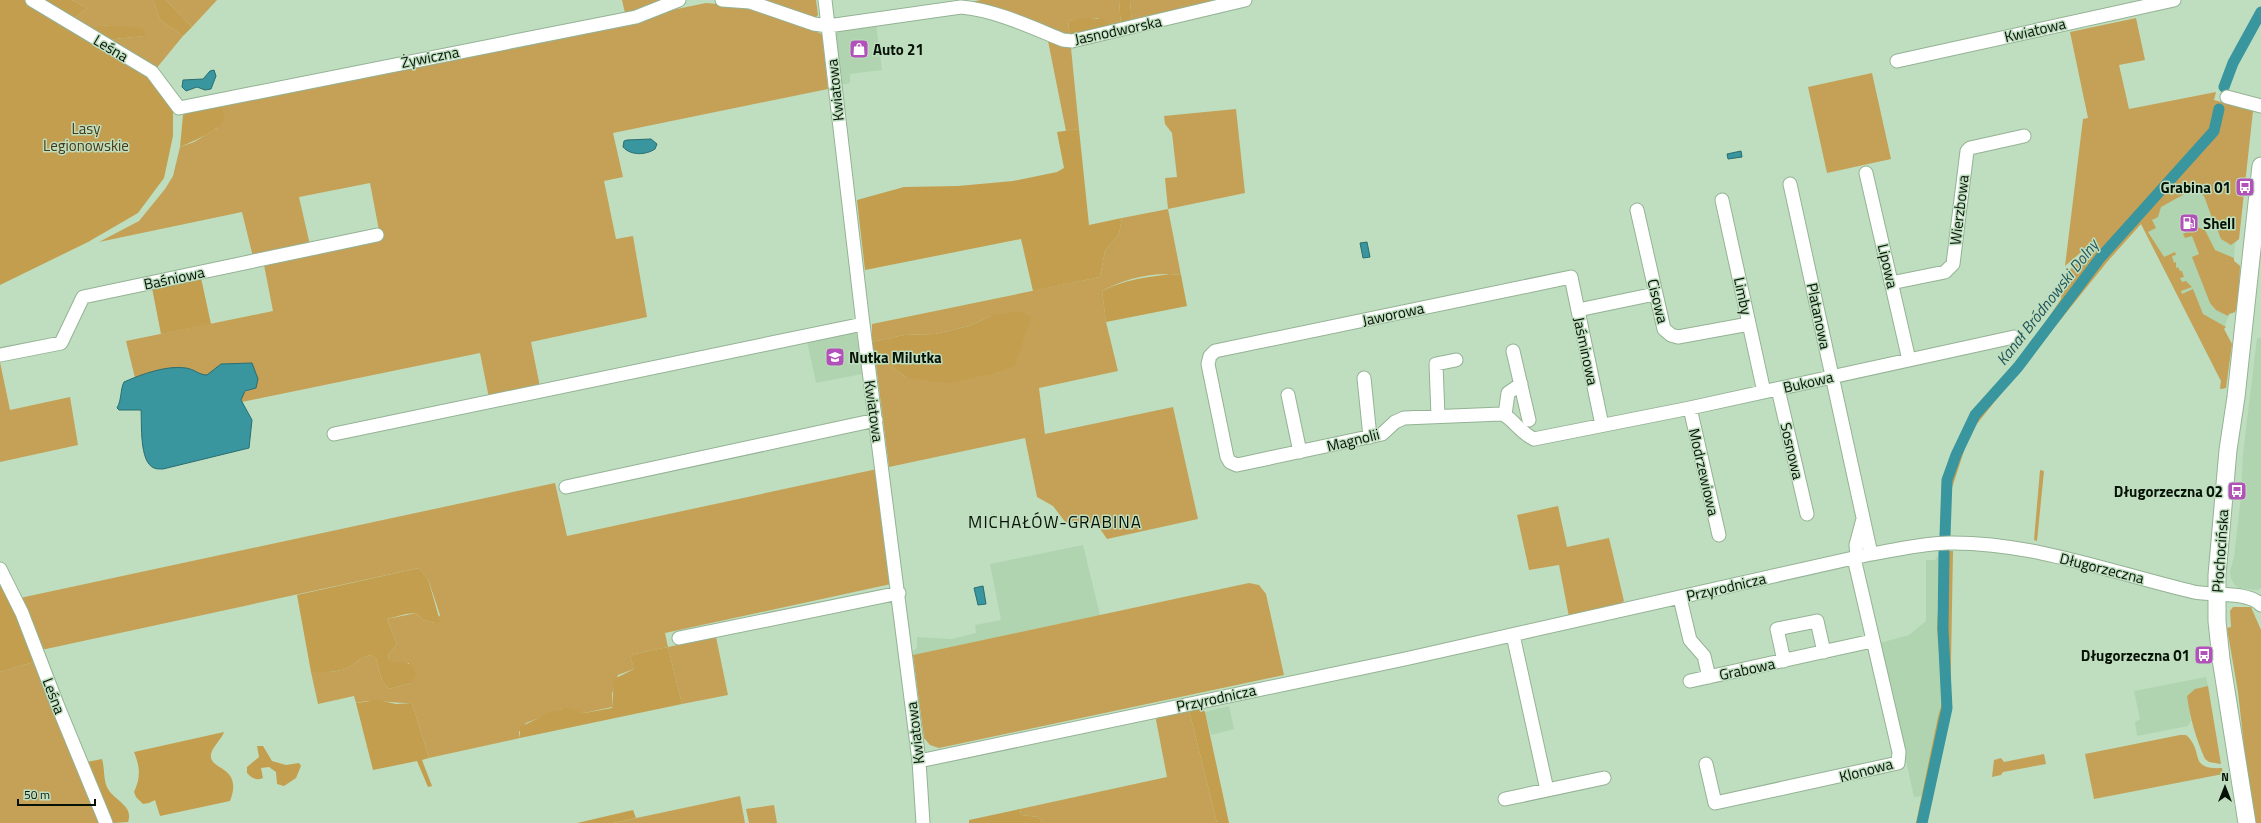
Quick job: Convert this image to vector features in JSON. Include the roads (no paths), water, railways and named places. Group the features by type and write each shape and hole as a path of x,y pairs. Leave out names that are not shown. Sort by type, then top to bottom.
{"main road":[{"name":"Płochocińska","path":"2247,823 2221,659 2217,595 2228,457 2255,278 2251,255 2261,166"}],"street":[{"name":"Leśna","path":"32,0 152,72 179,108"},
{"name":"Żywiczna","path":"179,108 636,18 679,0"},
{"path":"722,0 750,2 814,24 828,26"},
{"name":"Kwiatowa","path":"825,0 863,324 899,593 919,761 923,823"},
{"name":"Jasnodworska","path":"828,26 961,7 980,9 1063,40 1072,41 1245,0"},
{"name":"Kwiatowa","path":"1897,61 2174,0"},
{"path":"2227,97 2261,106"},
{"name":"Wierzbowa","path":"1891,283 1945,272 1953,264 1967,151 1970,148 2024,136"},
{"name":"Lipowa","path":"1866,173 1909,360"},
{"name":"Platanowa","path":"1790,184 1871,554"},
{"name":"Limby","path":"1722,200 1764,392"},
{"name":"Cisowa","path":"1637,210 1661,322 1664,329 1670,335 1689,337 1749,324"},
{"name":"Baśniowa","path":"0,355 61,343 83,297 377,235"},
{"name":"Jaśminowa","path":"1571,277 1602,425"},
{"name":"Jaworowa","path":"1215,351 1571,277"},
{"path":"1578,310 1656,294"},
{"path":"334,434 863,324"},
{"name":"Bukowa","path":"1602,425 1690,408 2014,337"},
{"name":"Magnolii","path":"1215,351 1210,356 1208,364 1227,457 1230,462 1237,465 1370,437 1385,432 1399,419 1438,416 1505,415"},
{"path":"1513,351 1529,420"},
{"path":"1438,416 1436,364 1456,360"},
{"path":"1364,378 1370,437"},
{"path":"1521,384 1508,393 1505,415 1524,434 1534,439 1602,425"},
{"name":"Sosnowa","path":"1778,389 1807,514"},
{"path":"1288,395 1300,452"},
{"name":"Modrzewiowa","path":"1690,408 1719,535"},
{"path":"566,487 876,420"},
{"name":"Platanowa","path":"1856,558 1856,545 1863,518"},
{"name":"Długorzeczna","path":"1939,544 1986,544 2028,550 2196,592 2249,597 2261,605"},
{"name":"Przyrodnicza","path":"919,761 1513,635 1871,554 1939,544"},
{"name":"Klonowa","path":"1706,764 1715,803 1897,765 1900,757 1872,641 1856,558"},
{"name":"Leśna","path":"0,569 22,612 62,716 106,823"},
{"path":"679,638 899,593"},
{"name":"Grabowa","path":"1680,598 1690,640 1704,656 1709,677"},
{"name":"Grabowa","path":"1784,661 1777,629 1817,621 1824,652"},
{"path":"1513,635 1547,790"},
{"name":"Grabowa","path":"1690,681 1872,641"},
{"path":"1505,799 1604,778"}],"water":[{"path":"214,70 216,76 211,89 205,90 197,87 186,91 182,87 183,80 203,79 210,71"},
{"path":"651,139 657,144 655,149 651,151 639,154 630,152 623,147 624,141 627,140"},
{"path":"1741,151 1742,157 1728,159 1727,154"},
{"path":"1367,242 1370,257 1363,258 1360,243"},
{"path":"252,363 258,379 256,388 245,391 241,400 252,420 249,448 163,469 155,468 149,464 142,442 141,410 119,410 117,408 124,382 147,373 163,369 179,367 207,375 221,364"},
{"path":"983,586 986,604 978,605 974,588"}],"waterway":[{"name":"Kanał Bródnowski Dolny","path":"2224,87 2233,63 2261,12"},
{"name":"Kanał Bródnowski Dolny","path":"1945,536 1947,480 1956,455 1975,415 2018,367 2100,258 2214,131 2219,109"},
{"name":"Kanał Bródnowski Dolny","path":"1922,823 1947,708 1943,629 1944,552"}],"place":[{"name":"Auto 21","path":"859,49"},
{"name":"Grabina 01","path":"2245,187"},
{"name":"Shell","path":"2189,223"},
{"name":"Nutka Milutka","path":"835,357"},
{"name":"Długorzeczna 02","path":"2237,491"},
{"name":"Długorzeczna 01","path":"2204,655"}],"district":[{"name":"MICHAŁÓW-GRABINA","path":"1055,522"}],"park label":[{"name":"Lasy Legionowskie","path":"86,136"}]}
